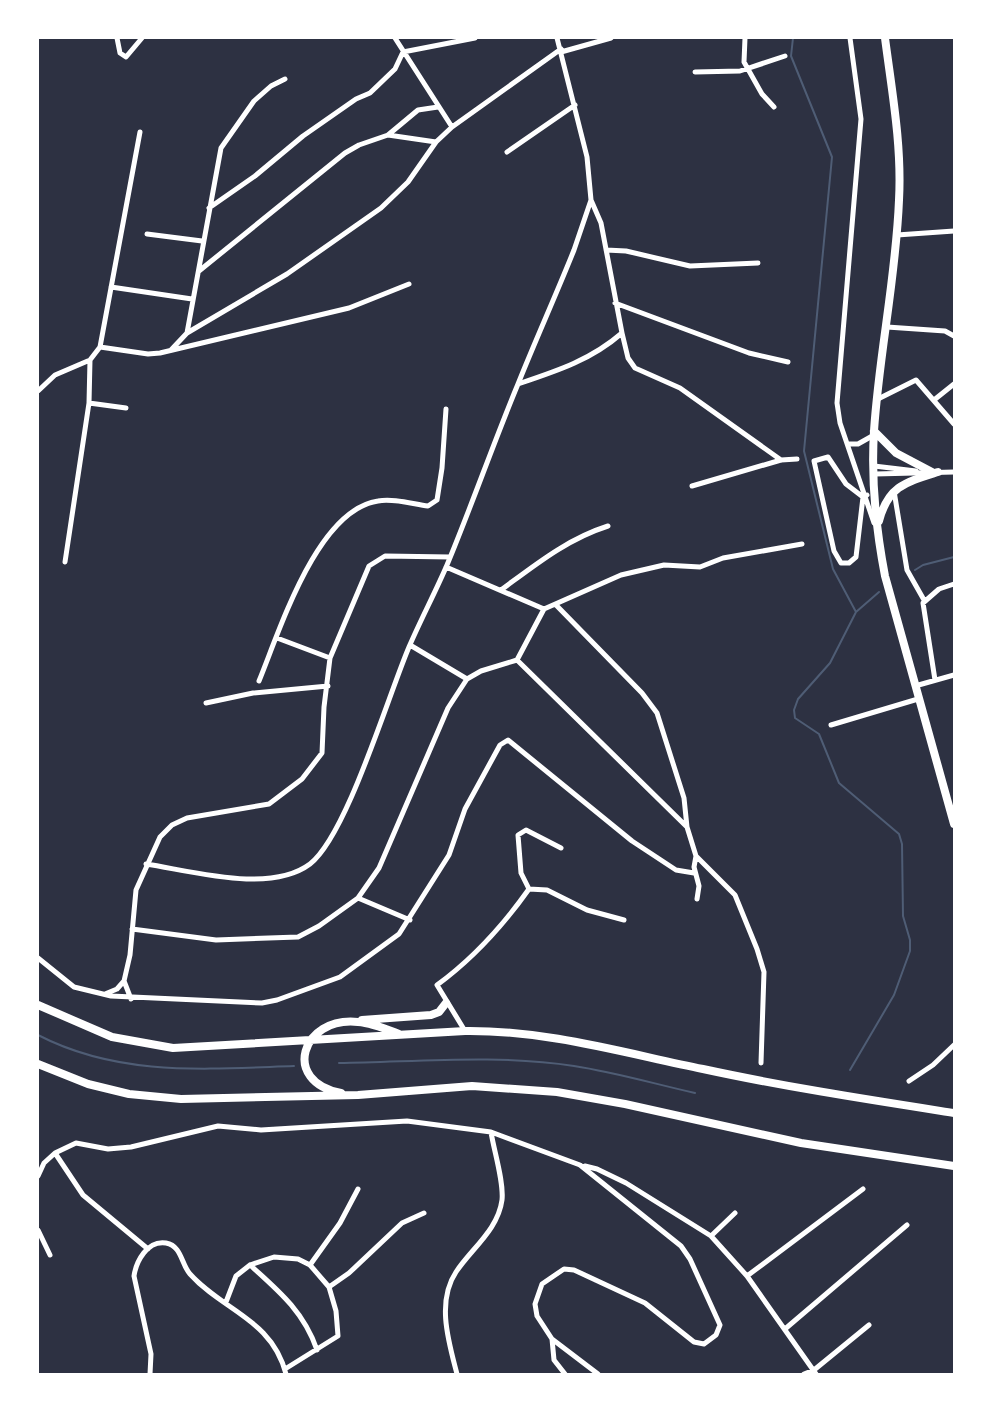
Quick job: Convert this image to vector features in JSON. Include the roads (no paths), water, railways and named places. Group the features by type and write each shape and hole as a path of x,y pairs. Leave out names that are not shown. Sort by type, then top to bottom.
{"main road":[{"path":"885,38 900,156 897,235 874,433 877,532 885,576 954,824"},
{"path":"874,433 896,453 935,472"},
{"path":"877,532 886,499 894,491 935,472"},
{"path":"358,1095 337,1093 315,1081 304,1060 304,1052 309,1041 336,1024 375,1018 424,1017 439,1012 446,1003"},
{"path":"38,1005 112,1037 148,1045 206,1047 465,1030 511,1032 594,1043 703,1069 954,1113"},
{"path":"358,1022 402,1035"},
{"path":"38,1064 88,1084 129,1094 160,1097 234,1099 358,1095 472,1086 557,1092 626,1104 801,1143 954,1166"}],"street":[{"path":"117,38 124,56 130,54 142,38"},
{"path":"396,38 452,127"},
{"path":"403,52 475,38"},
{"path":"557,38 587,157 591,200 601,224 615,303 628,358 635,368 680,388 781,460"},
{"path":"170,351 187,333 287,274 381,208 408,182 436,142 452,127 561,51 611,38"},
{"path":"745,38 743,56 748,69 762,94 774,107"},
{"path":"850,38 861,119 837,387 840,423 877,532"},
{"path":"209,208 255,176 303,136 356,99 370,93 395,69 403,52"},
{"path":"695,72 748,69 785,56"},
{"path":"187,333 217,160 227,139 254,101 271,86 285,79"},
{"path":"507,152 575,105"},
{"path":"199,271 329,164 359,145 388,135 418,110 438,107"},
{"path":"38,392 55,375 90,360 100,347 140,132"},
{"path":"388,135 436,142"},
{"path":"146,864 257,879 296,872 310,864 332,838 360,775 410,645 446,567 518,384 568,267 591,200"},
{"path":"897,235 954,231"},
{"path":"147,234 202,242"},
{"path":"606,250 626,250 690,266 758,263"},
{"path":"100,347 148,354 170,351 348,308 409,284"},
{"path":"111,287 192,300"},
{"path":"615,303 739,350 788,362"},
{"path":"887,327 945,332 954,335"},
{"path":"518,384 573,366 604,349 622,333"},
{"path":"65,562 89,403 90,360"},
{"path":"878,399 916,380 954,424"},
{"path":"934,400 954,384"},
{"path":"89,403 126,408"},
{"path":"259,681 315,552 340,520 367,503 380,500 428,506 437,500 442,468 446,409"},
{"path":"848,444 858,444 874,433"},
{"path":"828,457 846,484 865,496 856,557 849,563 842,563 834,551 813,465 814,461 828,457"},
{"path":"692,486 781,460 797,459"},
{"path":"874,470 954,472"},
{"path":"894,491 907,570 924,600"},
{"path":"501,590 553,552 591,532 608,526"},
{"path":"446,567 544,609 621,575 664,565 700,567 723,558 802,544"},
{"path":"131,999 124,981 136,890 160,837 179,821 269,804 302,779 315,764 325,745 324,707 330,658 366,571 377,560 385,556 450,557"},
{"path":"935,680 922,607 924,600 939,589 954,584"},
{"path":"556,605 651,703 657,713 684,798 687,827 696,856 694,873 699,886 697,899"},
{"path":"132,929 216,940 298,936 319,926 358,898 379,868 407,809 448,708 467,679 481,671 518,660 544,609"},
{"path":"277,638 330,658"},
{"path":"410,645 467,679"},
{"path":"518,660 687,827"},
{"path":"915,686 954,675"},
{"path":"206,703 253,693 328,686"},
{"path":"831,725 918,699"},
{"path":"38,958 69,984 131,999 262,1003 277,1000 340,976 399,934 410,920 449,855 471,796 500,745 507,740 632,841 681,872 694,873"},
{"path":"529,889 521,873 518,835 526,830 561,848"},
{"path":"696,856 735,895 757,949 764,972 761,1063"},
{"path":"529,889 547,890 587,910 624,920"},
{"path":"465,1030 446,1003 437,985 459,970 497,932 529,889"},
{"path":"358,898 410,920"},
{"path":"105,994 117,989 124,981"},
{"path":"909,1081 933,1065 954,1045"},
{"path":"38,1176 44,1163 55,1153 76,1143 108,1149 131,1147 218,1126 261,1130 407,1121 491,1132 580,1165 597,1169 626,1183 711,1236 747,1276 815,1372"},
{"path":"457,1374 450,1347 446,1301 456,1272 486,1235 500,1207 502,1191 491,1132"},
{"path":"55,1153 82,1195 148,1249"},
{"path":"580,1165 681,1246 690,1259 720,1325 711,1341 704,1344 694,1342 645,1303 574,1270 564,1269 542,1284 535,1304 537,1316 552,1340 598,1374"},
{"path":"310,1265 340,1223 358,1189"},
{"path":"747,1276 863,1189"},
{"path":"329,1287 349,1273 402,1223 424,1213"},
{"path":"711,1236 735,1213"},
{"path":"785,1329 907,1225"},
{"path":"38,1230 50,1255"},
{"path":"150,1374 151,1354 135,1276 136,1265 148,1249 159,1243 173,1246 190,1274 266,1335 286,1372 336,1339 340,1330 329,1287 310,1265 288,1257 265,1259 250,1265 236,1276 226,1302"},
{"path":"250,1265 295,1307 311,1332 317,1350"},
{"path":"804,1374 815,1372 869,1325"},
{"path":"552,1340 551,1349 554,1360 565,1374"}],"waterway":[{"path":"793,38 791,56 832,157 804,451 833,569 856,612"},
{"path":"915,570 923,565 954,557"},
{"path":"850,1070 894,995 910,951 910,940 903,916 902,844 899,834 839,783 819,734 795,718 794,710 798,699 830,663 856,612 879,592"},
{"path":"38,1035 69,1049 131,1064 196,1069 294,1066"},
{"path":"339,1063 457,1060 545,1062 604,1071 695,1093"}]}
